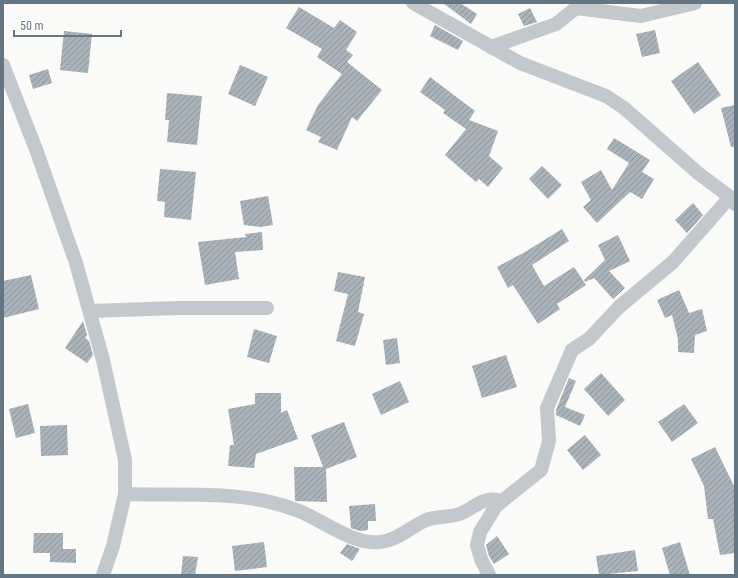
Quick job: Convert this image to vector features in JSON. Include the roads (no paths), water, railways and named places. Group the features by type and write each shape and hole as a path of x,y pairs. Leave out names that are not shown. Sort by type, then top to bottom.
{"street":[{"path":"413,3 520,63 606,96 624,108 698,173 732,200 673,262 625,302 589,339 572,350 547,408 549,440 541,470 496,506 480,532 477,545 481,559 489,575"},
{"path":"491,47 556,24 576,8 641,16 695,3"},
{"path":"3,64 65,230 90,311 125,460 125,494 113,546 103,575"},
{"path":"90,311 178,308 267,308"},
{"path":"125,494 218,495 254,499 299,511 359,541 379,542 394,539 427,520 460,514 489,498 497,500 496,506"}]}
